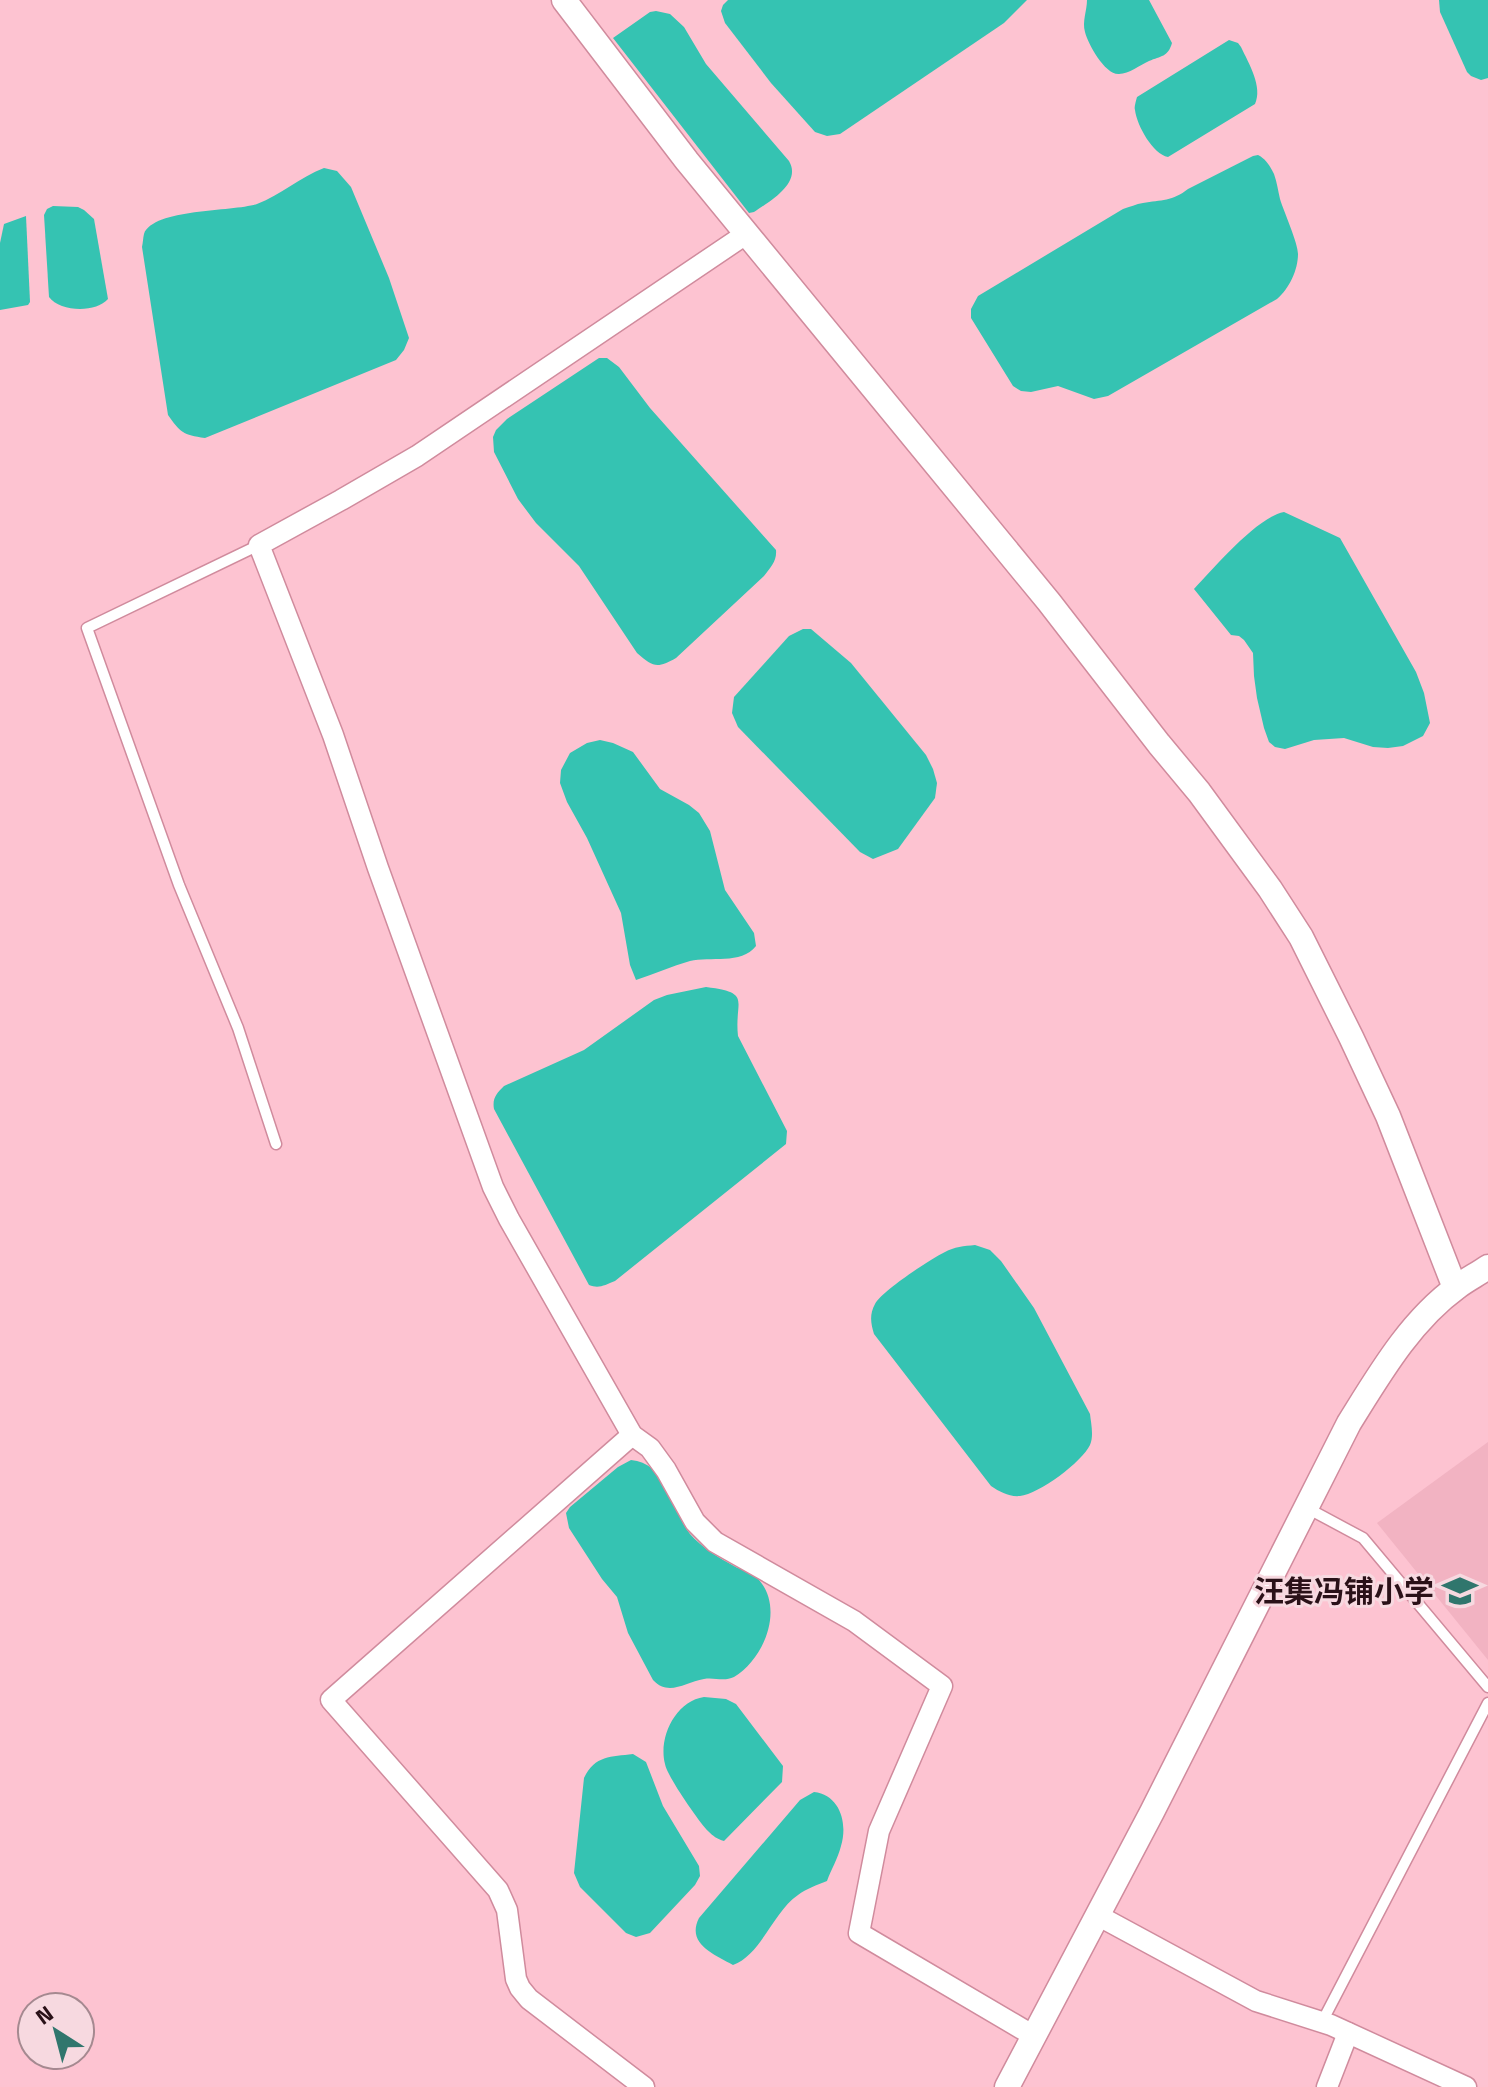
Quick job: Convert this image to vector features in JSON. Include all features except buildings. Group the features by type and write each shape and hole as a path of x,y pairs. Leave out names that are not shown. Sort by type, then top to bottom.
{"street":[{"path":"564,0 746,234 1049,602 1199,792 1270,889 1301,937 1388,1116 1455,1288"},
{"path":"746,234 417,456 259,545 333,735 493,1187 632,1435 650,1448 695,1522 715,1542 854,1621 942,1686 879,1831 859,1933 1034,2036"},
{"path":"1007,2087 1152,1812 1349,1423 1388,1362 1419,1324 1455,1288 1488,1267"},
{"path":"632,1435 331,1700 498,1890 507,1910 516,1979 520,1988 529,1999 644,2087"},
{"path":"1097,1915 1256,2001 1322,2022 1466,2087"},
{"path":"1327,2087 1348,2033"}],"lane":[{"path":"259,545 87,628 179,885 238,1028 276,1144"},
{"path":"1305,1507 1363,1538 1488,1687"},
{"path":"1322,2022 1488,1703"}],"shaded area":[{"path":"728,0 1027,0 1004,23 840,134 827,136 815,132 771,83 725,23 721,11"},
{"path":"1087,0 1149,0 1172,43 1168,51 1127,73 1108,70 1085,32"},
{"path":"1439,0 1488,0 1488,78 1481,80 1467,72 1440,12"},
{"path":"656,11 670,14 684,27 706,64 789,161 792,169 788,184 776,197 754,212 749,213 613,38"},
{"path":"1229,40 1238,43 1251,68 1257,90 1255,104 1168,157 1162,155 1151,145 1139,124 1135,109 1137,97"},
{"path":"1258,155 1268,163 1274,174 1297,249 1295,273 1277,299 1108,396 1094,399 1058,386 1031,392 1013,386 971,318 971,309 978,296 1123,209 1177,196"},
{"path":"324,168 337,171 351,187 389,278 409,338 404,350 396,360 205,438 187,434 168,415 142,247 144,234 163,219 178,215 257,204"},
{"path":"53,206 78,207 94,219 108,299 102,304 69,308 49,297 44,215"},
{"path":"26,216 30,302 0,310 0,243 4,224"},
{"path":"599,358 607,358 619,367 650,408 776,550 774,561 764,576 676,658 660,665 651,664 637,653 579,566 536,523 518,499 494,452 493,437 507,419"},
{"path":"1284,512 1340,538 1416,672 1430,723 1423,736 1403,746 1388,748 1344,738 1314,740 1285,749 1269,742 1257,698 1253,653 1244,640 1231,635 1194,589 1249,533 1261,523"},
{"path":"803,629 811,629 851,663 926,755 933,769 937,783 935,798 898,849 873,859 860,852 738,727 732,713 734,697 789,636"},
{"path":"600,740 633,752 660,789 699,813 710,831 725,890 754,933 756,946 750,952 734,958 690,961 636,980 630,965 621,913 560,783 561,770 570,753 587,743"},
{"path":"706,987 736,996 738,1036 787,1131 786,1144 615,1281 599,1287 589,1285 494,1109 494,1099 504,1086 584,1050 654,1000"},
{"path":"975,1245 990,1250 1001,1261 1034,1308 1090,1414 1092,1438 1085,1452 1048,1483 1020,1496 1005,1494 991,1486 874,1334 872,1327 871,1316 875,1304 896,1284 948,1250"},
{"name":"汪集冯铺小学","path":"1488,1442 1488,1660 1377,1523"},
{"path":"631,1460 644,1463 654,1470 694,1539 722,1559 754,1575 765,1589 770,1602 768,1631 755,1658 734,1677 704,1679 671,1688 653,1680 628,1633 617,1597 569,1528 566,1513 570,1507"},
{"path":"704,1697 726,1699 736,1704 783,1766 782,1782 724,1841 704,1826 677,1788 665,1764 664,1743 671,1722 685,1705"},
{"path":"633,1754 646,1762 663,1806 699,1866 700,1876 650,1933 636,1937 626,1933 580,1887 574,1873 584,1778 599,1761"},
{"path":"814,1792 823,1794 836,1804 842,1820 841,1846 827,1881 789,1902 751,1952 733,1965 710,1952 699,1941 696,1927 699,1918 800,1800"}],"place":[{"name":"汪集冯铺小学","path":"1460,1591"}]}
